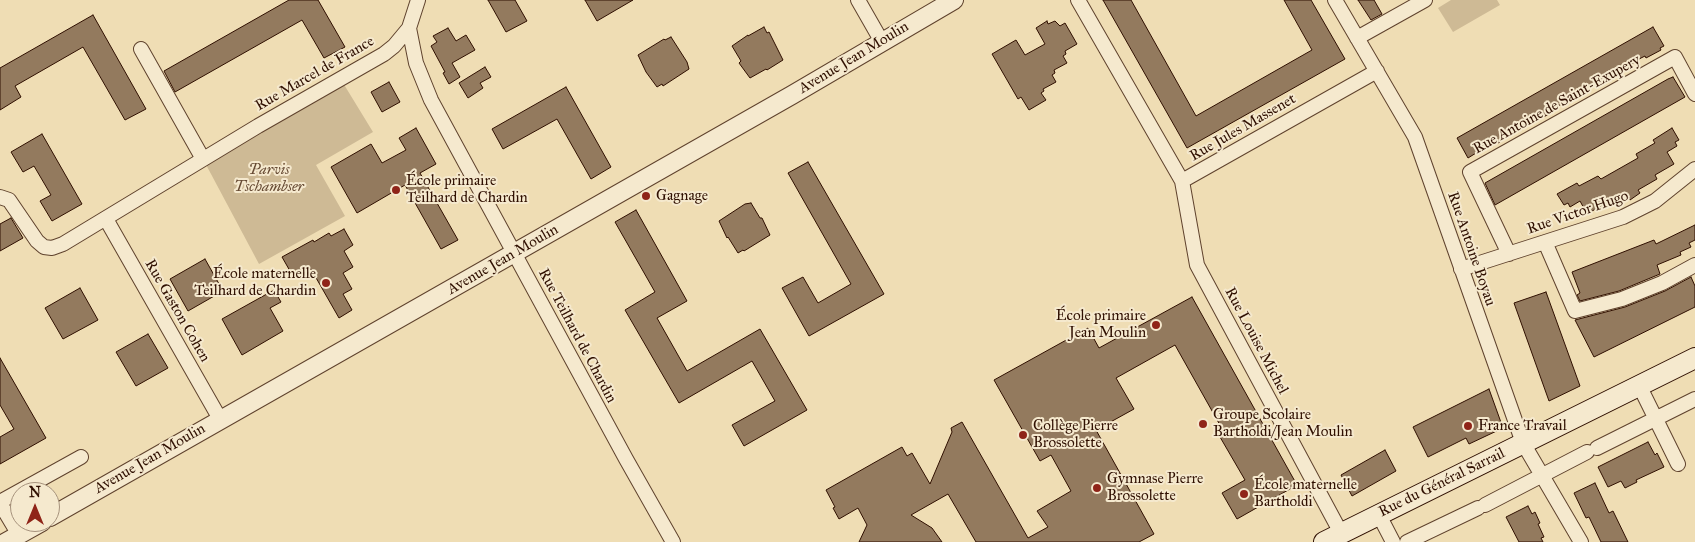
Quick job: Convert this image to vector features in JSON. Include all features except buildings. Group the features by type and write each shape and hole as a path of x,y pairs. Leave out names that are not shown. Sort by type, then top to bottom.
{"main road":[{"name":"Rue du Général Sarrail","path":"1332,538 1695,358"}],"street":[{"path":"409,28 418,0"},
{"path":"858,0 882,42"},
{"name":"Avenue Jean Moulin","path":"60,511 954,0"},
{"name":"Rue Jules Massenet","path":"1078,0 1182,181 1377,71"},
{"path":"1335,0 1377,71"},
{"path":"1357,38 1425,0"},
{"name":"Rue Marcel de France","path":"203,159 384,54 394,46 409,28"},
{"name":"Rue Teilhard de Chardin","path":"409,28 416,63 431,100 673,542"},
{"path":"394,46 416,63"},
{"path":"0,197 9,200 37,241 44,247 52,248 63,244 111,216 203,159 141,49"},
{"name":"Rue Antoine de Saint-Exupery","path":"1509,254 1470,172 1676,57 1695,94"},
{"name":"Rue Antoine Boyau","path":"1377,71 1415,138 1523,443 1581,542"},
{"name":"Rue Victor Hugo","path":"1461,269 1624,217 1655,201 1695,169"},
{"name":"Rue Louise Michel","path":"1182,181 1197,265 1332,538"},
{"name":"Rue Gaston Cohen","path":"111,216 220,419"},
{"path":"1545,242 1575,311 1622,299 1662,283 1695,266"},
{"path":"1639,385 1678,464"},
{"path":"1407,542 1695,399"},
{"path":"13,538 0,503 81,457"},
{"path":"1379,515 1392,542"}],"green space":[{"path":"1451,0 1497,0 1500,5 1453,32 1438,8"},
{"name":"Parvis Tschambser","path":"340,78 373,132 316,165 345,216 259,264 203,159"}],"place":[{"name":"École primaire Teilhard de Chardin","path":"396,190"},
{"name":"Gagnage","path":"646,196"},
{"name":"École maternelle Teilhard de Chardin","path":"326,283"},
{"name":"École primaire Jean Moulin","path":"1156,325"},
{"name":"Groupe Scolaire Bartholdi/Jean Moulin","path":"1203,424"},
{"name":"France Travail","path":"1468,426"},
{"name":"Collège Pierre Brossolette","path":"1023,435"},
{"name":"Gymnase Pierre Brossolette","path":"1097,488"},
{"name":"École maternelle Bartholdi","path":"1244,494"}]}
